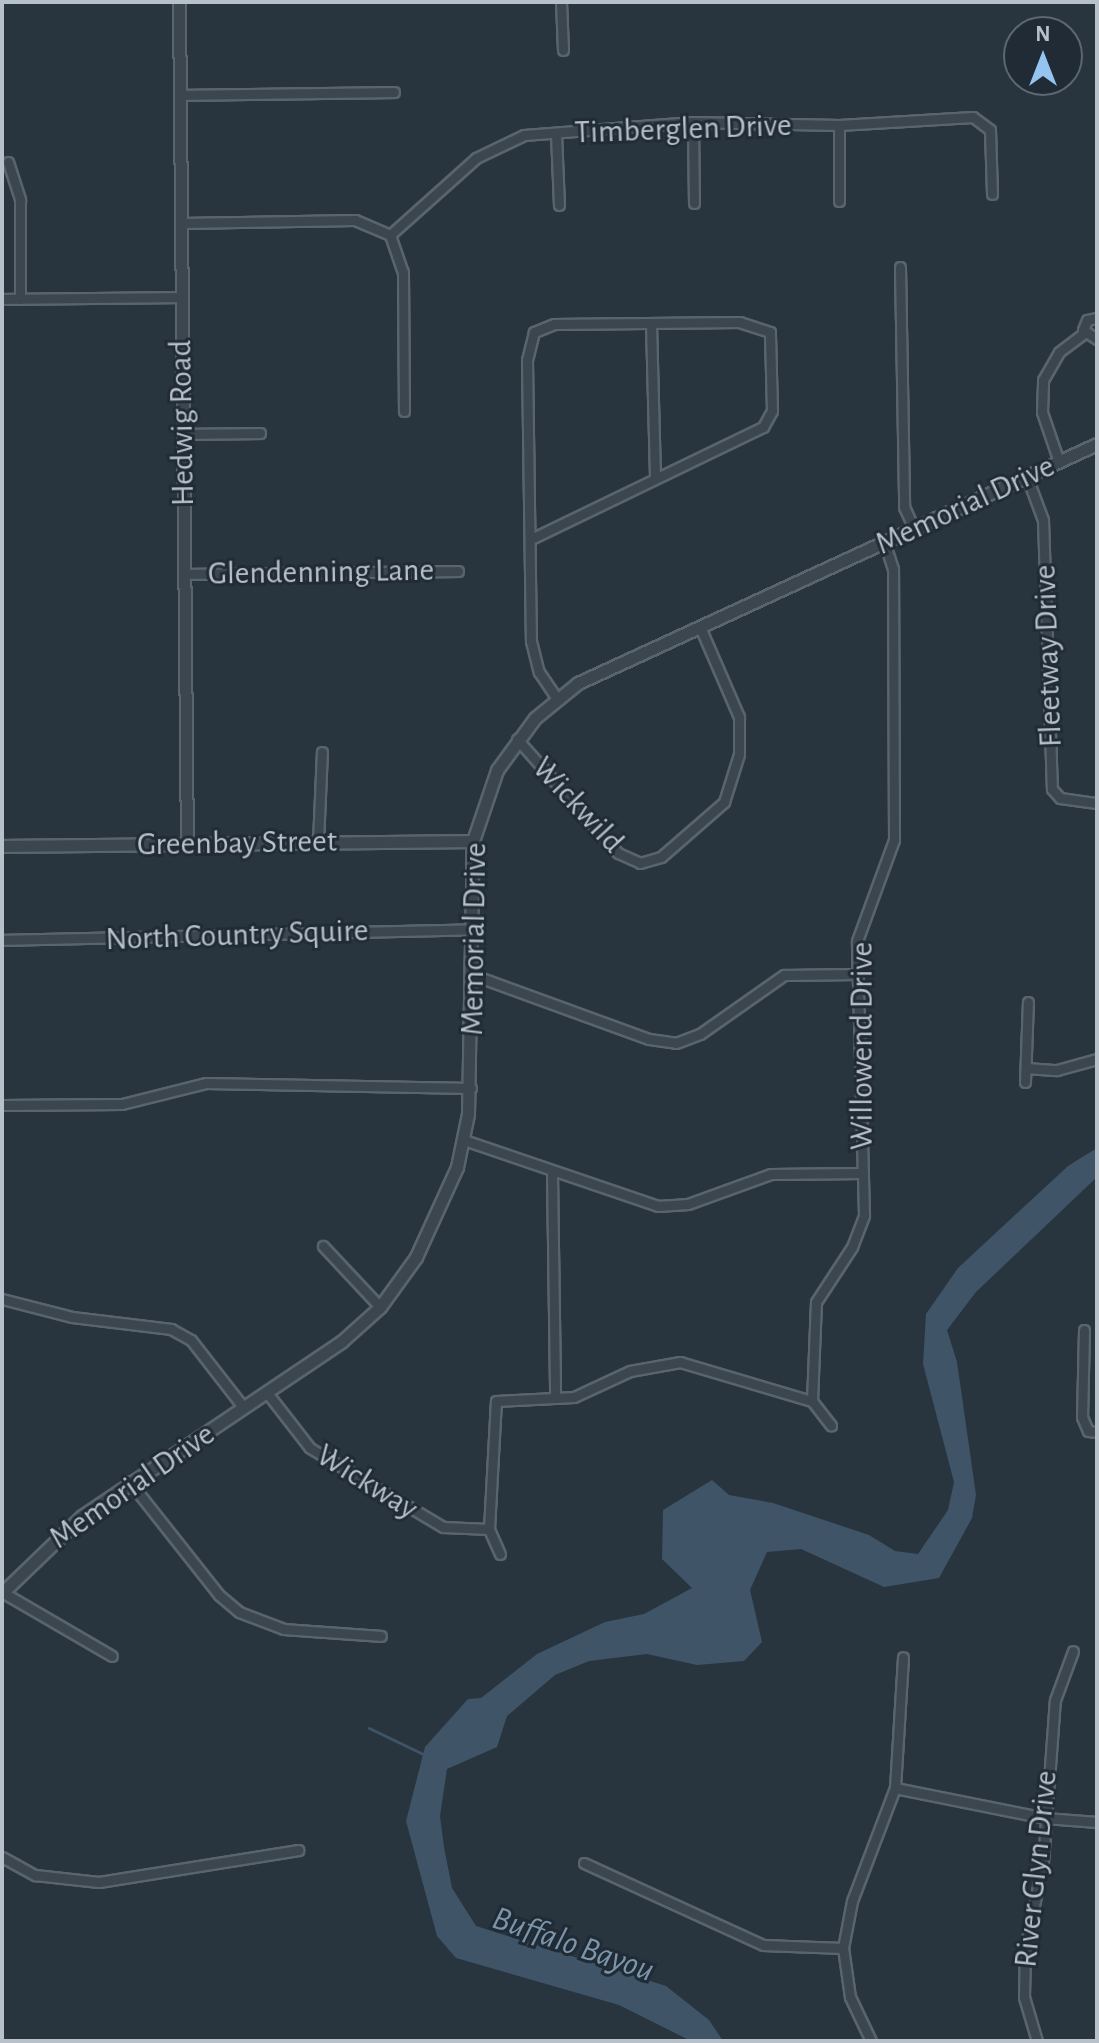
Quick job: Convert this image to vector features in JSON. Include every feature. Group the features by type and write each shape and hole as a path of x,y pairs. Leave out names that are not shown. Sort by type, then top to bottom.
{"street":[{"name":"Hedwig Road","path":"179,2 187,844"},
{"path":"561,2 563,50"},
{"path":"179,95 394,92"},
{"name":"Timberglen Drive","path":"390,235 496,146 524,135 693,122 839,125 984,121 992,194"},
{"path":"693,122 694,203"},
{"path":"839,125 839,201"},
{"path":"556,134 559,205"},
{"path":"8,162 20,200 20,299"},
{"path":"182,223 355,220 390,235 403,272 404,411"},
{"path":"900,267 904,507 914,528"},
{"path":"2,299 181,297"},
{"path":"1059,462 1042,412 1043,380 1059,352 1084,333 1085,323 1097,318"},
{"path":"531,539 769,420 772,341 763,326 752,323 554,324 534,332 527,360 533,656 556,697"},
{"path":"651,324 655,478"},
{"path":"1084,333 1097,339"},
{"path":"182,434 260,433"},
{"name":"Memorial Drive","path":"2,1592 32,1558 129,1481 268,1394 380,1307 434,1225 464,1140 471,1088 473,841 488,789 517,739 556,697 700,627 1097,444"},
{"name":"Fleetway Drive","path":"1027,477 1043,520 1052,789 1060,798 1097,803"},
{"name":"Willowend Drive","path":"812,1401 816,1302 852,1247 864,1215 857,974 864,916 894,840 893,569 884,542"},
{"name":"Glendenning Lane","path":"184,574 458,571"},
{"name":"Wickwild","path":"517,739 618,853 640,863 661,857 724,802 739,754 739,717 700,627"},
{"path":"318,842 322,752"},
{"name":"Greenbay Street","path":"2,846 473,841"},
{"name":"North Country Squire","path":"2,940 472,929"},
{"path":"473,975 649,1039 676,1043 700,1034 784,975 857,974"},
{"path":"1025,1082 1028,1002"},
{"path":"1026,1068 1057,1070 1097,1059"},
{"path":"2,1105 122,1104 206,1083 471,1088"},
{"path":"464,1140 552,1173 658,1206 688,1204 771,1174 863,1173"},
{"path":"552,1173 555,1398"},
{"path":"323,1246 380,1307"},
{"path":"2,1299 72,1317 171,1329 191,1340 244,1408"},
{"path":"1084,1330 1082,1417 1088,1431 1097,1432"},
{"path":"500,1554 489,1529 496,1401 574,1397 630,1371 680,1362 812,1401 831,1425"},
{"name":"Wickway","path":"268,1394 310,1448 443,1527 489,1529"},
{"path":"129,1481 219,1595 239,1612 284,1629 381,1636"},
{"path":"2,1592 112,1656"},
{"name":"River Glyn Drive","path":"1037,2041 1023,1975 1045,1818 1053,1714 1073,1651"},
{"path":"871,2041 850,1997 843,1948 852,1901 895,1788 903,1657"},
{"path":"895,1788 1045,1818 1097,1822"},
{"path":"2,1857 35,1875 99,1882 298,1850"},
{"path":"584,1863 763,1945 843,1948"}],"water":[{"path":"1097,1148 1097,1177 976,1292 947,1330 957,1362 976,1495 972,1518 939,1578 884,1587 801,1549 767,1552 750,1590 762,1642 744,1661 697,1665 647,1654 589,1661 555,1675 507,1716 497,1747 447,1769 440,1816 444,1847 452,1888 476,1926 666,1986 709,2020 723,2041 691,2041 619,2005 456,1958 437,1936 406,1821 425,1747 468,1699 481,1698 537,1654 605,1622 644,1614 692,1588 662,1559 663,1510 712,1480 729,1495 773,1503 869,1535 895,1551 918,1554 948,1510 954,1482 923,1364 926,1314 958,1268 1068,1166"}],"waterway":[{"path":"369,1728 423,1754"}],"water label":[{"name":"Buffalo Bayou","path":"573,1945"}]}
